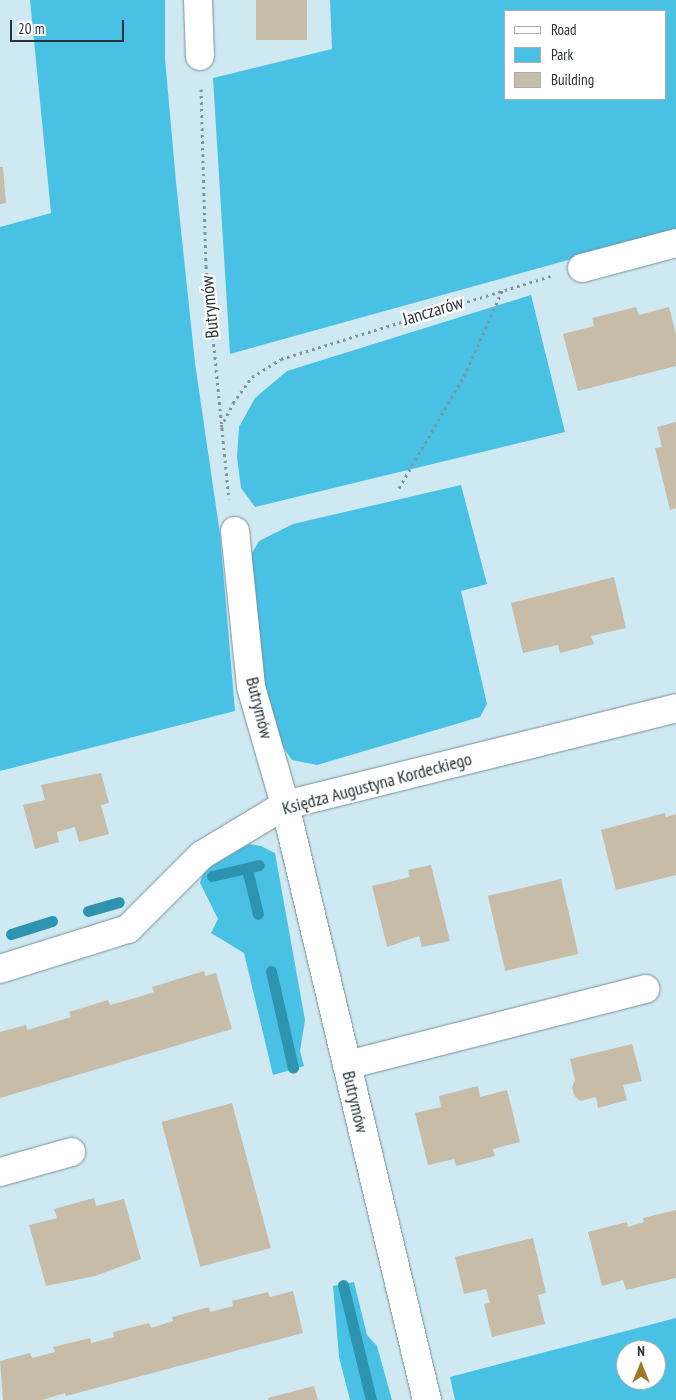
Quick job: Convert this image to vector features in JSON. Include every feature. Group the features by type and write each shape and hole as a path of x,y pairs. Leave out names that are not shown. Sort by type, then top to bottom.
{"street":[{"path":"198,0 200,56"},
{"path":"582,268 676,243"},
{"name":"Butrymów","path":"235,531 251,686 285,805 428,1400"},
{"name":"Księdza Augustyna Kordeckiego","path":"0,969 128,929 202,855 285,805 676,708"},
{"path":"346,1064 646,989"},
{"path":"0,1172 71,1152"}],"path":[{"name":"Butrymów","path":"200,56 206,266 221,428 235,531"},
{"name":"Janczarów","path":"221,428 233,403 252,377 281,359 504,289 582,268"},
{"path":"399,488 464,376 504,289"}],"green space":[{"path":"30,0 165,0 165,59 176,182 195,363 220,534 235,711 0,771 0,227 51,213"},
{"path":"330,0 676,0 676,230 230,354 213,78 332,49"},
{"path":"531,295 565,432 255,507 241,488 237,457 239,427 255,398 287,371"},
{"path":"461,485 487,584 461,591 487,704 480,717 317,765 292,760 272,731 258,644 248,560 259,541 293,524"},
{"path":"249,844 261,846 275,853 305,1020 300,1051 304,1066 273,1075 244,953 211,933 218,919 200,883 203,873 214,864"},
{"path":"354,1282 367,1335 377,1346 392,1400 350,1400 339,1357 333,1286"},
{"path":"676,1318 676,1400 455,1400 450,1377"}],"building":[{"path":"256,0 307,0 307,40 256,40"},
{"path":"0,167 3,167 6,203 0,204"},
{"path":"636,307 639,315 669,307 676,335 676,366 578,391 563,334 594,326 592,318"},
{"path":"676,422 676,508 670,510 655,448 662,447 657,427"},
{"path":"614,577 626,628 591,636 594,644 560,653 558,645 523,653 511,603"},
{"path":"101,773 109,803 101,805 109,834 79,842 75,827 57,832 59,842 35,849 23,805 45,800 41,785"},
{"path":"665,813 666,817 676,814 676,875 616,890 601,830"},
{"path":"431,865 450,941 422,947 419,936 387,947 372,886 410,877 408,870"},
{"path":"561,879 578,954 505,971 488,896"},
{"path":"204,971 205,976 216,973 232,1029 0,1098 0,1032 26,1025 27,1030 71,1017 69,1012 108,1000 110,1005 132,999 154,992 152,987"},
{"path":"632,1044 642,1081 623,1085 627,1100 598,1108 596,1097 580,1101 574,1095 572,1087 575,1080 570,1059"},
{"path":"478,1086 480,1097 507,1090 520,1142 493,1149 495,1156 456,1166 454,1159 428,1165 415,1113 441,1107 439,1096"},
{"path":"232,1103 271,1248 200,1267 161,1122"},
{"path":"94,1198 96,1206 124,1199 141,1259 95,1276 46,1286 29,1225 57,1218 54,1209"},
{"path":"676,1210 676,1278 626,1290 623,1280 602,1286 588,1232 627,1222 628,1227 644,1222 643,1218"},
{"path":"533,1238 546,1293 538,1295 545,1324 492,1337 484,1304 490,1303 486,1289 464,1294 455,1257"},
{"path":"293,1291 303,1333 66,1396 65,1393 42,1400 3,1400 0,1361 30,1353 32,1358 55,1352 53,1347 90,1338 91,1343 114,1337 113,1332 149,1323 151,1328 173,1321 172,1317 209,1307 210,1312 233,1306 232,1301 268,1292 270,1297"},
{"path":"314,1386 318,1400 268,1400 268,1398"}],"waterway":[{"path":"212,876 259,865"},
{"path":"247,869 258,914"},
{"path":"88,911 119,902"},
{"path":"11,934 52,921"},
{"path":"271,971 293,1068"},
{"path":"343,1285 371,1400"}]}
